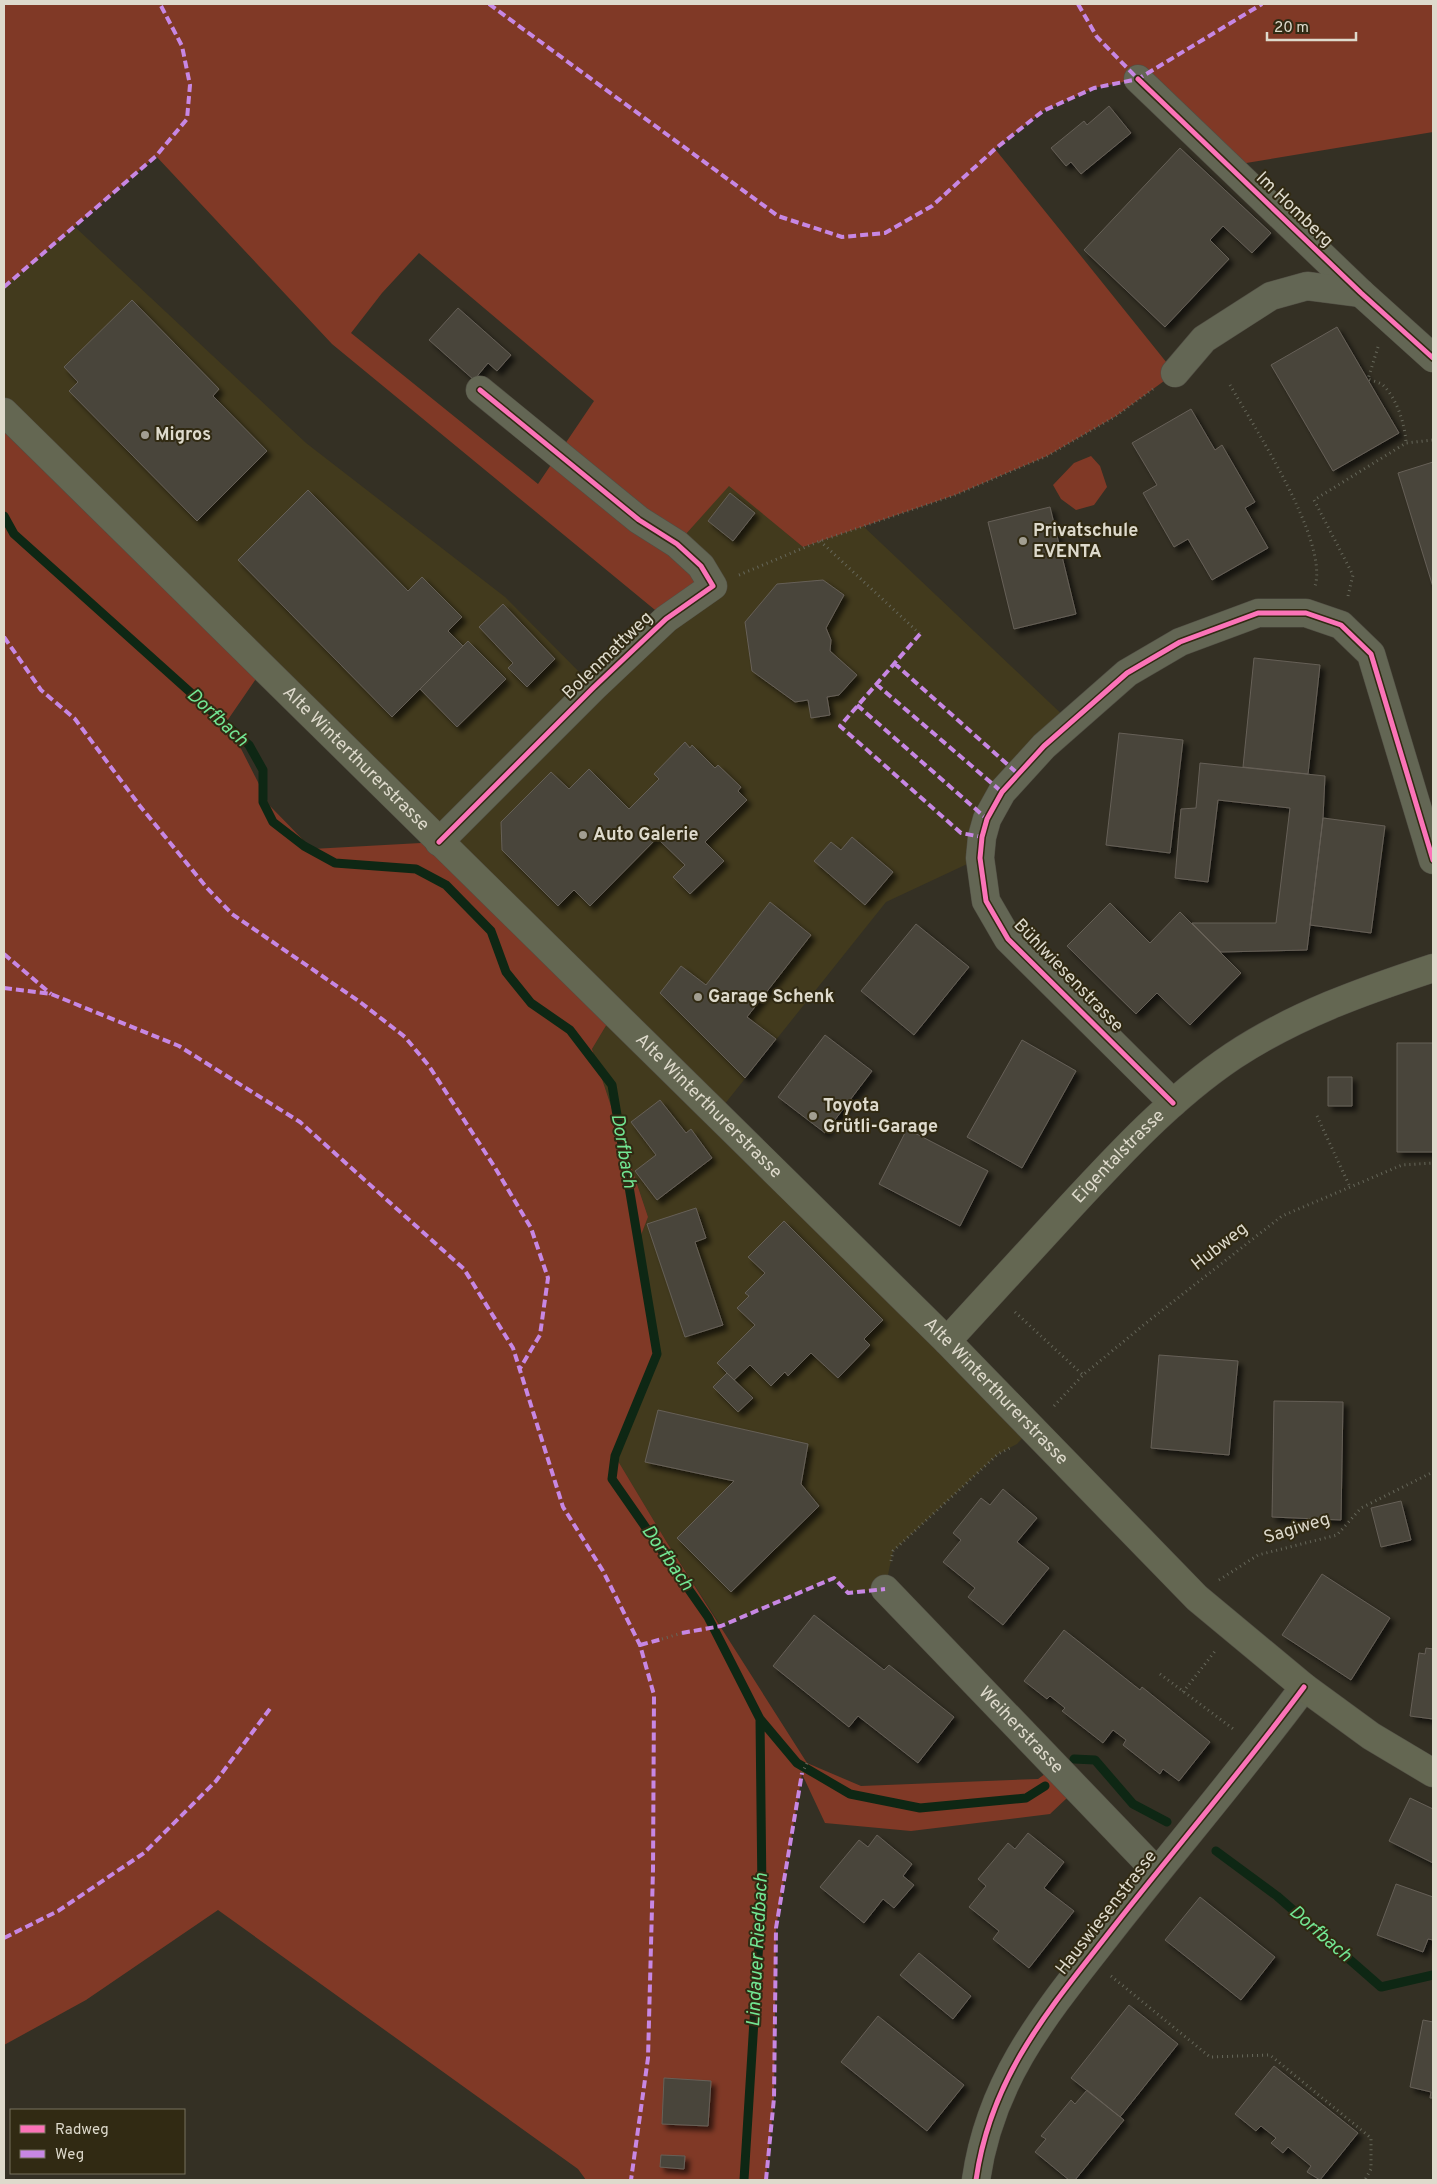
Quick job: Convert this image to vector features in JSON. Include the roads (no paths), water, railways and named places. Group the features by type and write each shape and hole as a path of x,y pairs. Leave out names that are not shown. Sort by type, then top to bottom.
{"main road":[{"name":"Alte Winterthurerstrasse","path":"4,412 947,1341 1197,1598 1304,1687 1371,1736 1433,1773"},
{"name":"Eigentalstrasse","path":"947,1341 1108,1167 1173,1103 1233,1056 1283,1026 1360,992 1433,968"}],"street":[{"name":"Im Homberg","path":"1138,79 1361,293 1433,358"},
{"path":"1175,373 1204,339 1272,296 1307,286 1361,293"},
{"name":"Bolenmattweg","path":"439,842 594,687 666,619 713,586 702,566 677,544 639,520 480,390"},
{"name":"Bühlwiesenstrasse","path":"1173,1103 1008,939 986,901 980,858 982,837 987,819 1002,792 1044,746 1127,673 1180,642 1258,614 1306,613 1340,625 1371,654 1433,860"},
{"name":"Weiherstrasse","path":"885,1589 1157,1872"},
{"name":"Hauswiesenstrasse","path":"976,2180 981,2148 1008,2074 1044,2017 1157,1872 1259,1747 1304,1687"}],"waterway":[{"name":"Dorfbach","path":"4,516 14,534 249,745 263,770 263,802 273,822 304,846 335,863 416,869 446,885 491,931 506,972 531,1003 570,1030 612,1085 657,1354 615,1456 612,1479 708,1617 760,1719 797,1763 850,1794 920,1808 1026,1798 1045,1786"},
{"name":"Lindauer Riedbach","path":"744,2180 762,1893 760,1719"},
{"name":"Dorfbach","path":"1074,1759 1095,1760 1133,1804 1167,1822"},
{"name":"Dorfbach","path":"1216,1851 1277,1896 1381,1987 1433,1975"}],"place":[{"name":"Migros","path":"145,435"},
{"name":"Privatschule EVENTA","path":"1023,541"},
{"name":"Auto Galerie","path":"583,835"},
{"name":"Garage Schenk","path":"698,997"},
{"name":"Toyota Grütli-Garage","path":"813,1116"}]}
